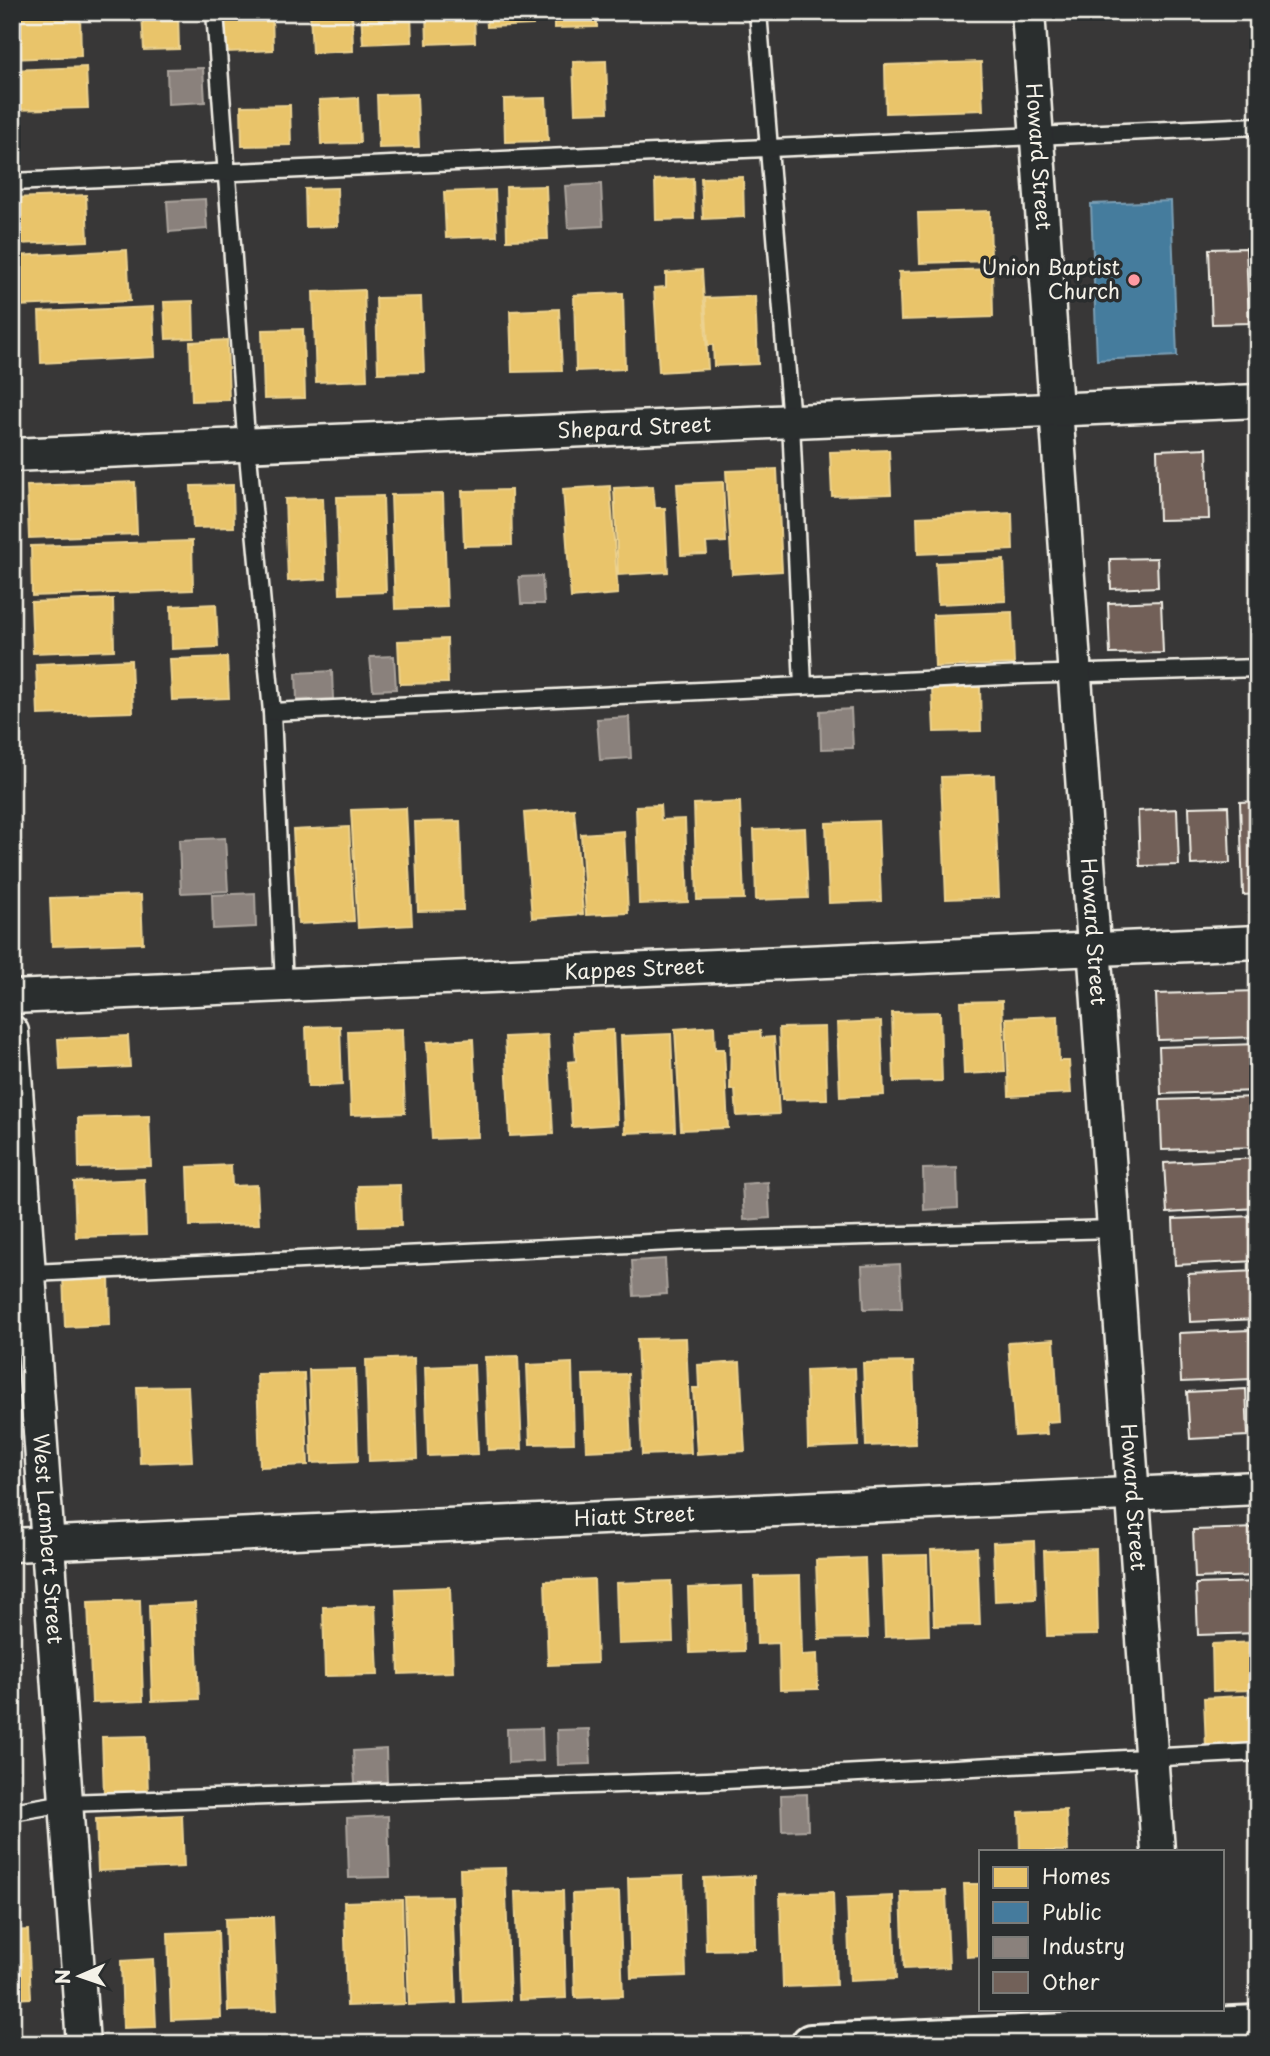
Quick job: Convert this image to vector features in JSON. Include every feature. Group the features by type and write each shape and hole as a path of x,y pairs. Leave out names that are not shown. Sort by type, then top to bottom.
{"main road":[{"path":"811,2044 1170,2018 1250,2031"}],"street":[{"name":"Howard Street","path":"1028,12 1158,1850"},
{"name":"Shepard Street","path":"12,455 1258,401"},
{"name":"Kappes Street","path":"12,997 1258,942"},
{"name":"West Lambert Street","path":"12,1032 20,1273 48,1543 83,2044"},
{"name":"Hiatt Street","path":"12,1545 1258,1488"}],"lane":[{"path":"215,12 248,446 272,712 284,986"},
{"path":"758,12 791,422 803,686"},
{"path":"12,182 227,175 1258,126"},
{"path":"272,712 803,686 1258,668"},
{"path":"20,1273 691,1241 1114,1229"},
{"path":"12,1812 66,1803 707,1781 1258,1752"}],"building: Homes":[{"path":"12,12 80,12 81,56 12,59"},
{"path":"142,12 178,12 179,49 144,50"},
{"path":"225,12 272,12 273,50 226,52"},
{"path":"310,12 352,12 353,51 312,53"},
{"path":"361,12 411,12 412,42 363,44"},
{"path":"426,12 474,12 475,42 427,44"},
{"path":"486,12 533,12 533,25 487,27"},
{"path":"554,12 597,12 597,27 554,28"},
{"path":"765,12 796,12 797,17 765,19"},
{"path":"606,61 608,112 575,113 573,62"},
{"path":"981,62 983,110 886,113 885,65"},
{"path":"86,67 88,108 12,110 12,70"},
{"path":"417,94 419,147 379,148 377,95"},
{"path":"358,98 360,143 321,144 319,100"},
{"path":"546,98 548,141 505,142 504,99"},
{"path":"290,105 291,145 242,146 241,106"},
{"path":"743,177 744,217 703,219 701,178"},
{"path":"693,178 694,219 656,220 655,180"},
{"path":"546,186 548,239 507,240 506,187"},
{"path":"337,188 338,226 306,227 305,189"},
{"path":"495,190 497,236 446,238 444,192"},
{"path":"86,195 88,241 17,244 15,198"},
{"path":"990,211 991,261 920,263 918,213"},
{"path":"127,250 130,301 16,306 14,256"},
{"path":"992,269 993,317 901,320 899,272"},
{"path":"702,270 708,369 659,372 654,288 666,287 666,273"},
{"path":"364,290 367,380 316,382 313,292"},
{"path":"623,293 625,369 576,371 574,295"},
{"path":"755,296 758,364 714,366 713,345 708,345 705,298"},
{"path":"421,297 424,372 378,373 376,298"},
{"path":"193,301 194,338 166,339 164,302"},
{"path":"153,307 155,357 41,363 39,312"},
{"path":"559,309 562,371 512,372 510,311"},
{"path":"303,329 305,398 264,399 262,330"},
{"path":"227,340 229,400 192,401 190,342"},
{"path":"889,450 891,494 832,496 830,452"},
{"path":"777,469 782,571 732,574 726,471"},
{"path":"135,482 137,534 29,538 27,486"},
{"path":"723,482 726,542 706,543 707,554 681,555 677,484"},
{"path":"233,485 234,527 193,528 191,486"},
{"path":"610,486 618,594 571,598 563,489"},
{"path":"653,486 655,508 665,508 668,572 618,575 614,488"},
{"path":"511,490 512,545 464,546 462,491"},
{"path":"443,494 447,607 395,609 391,495"},
{"path":"383,496 386,592 340,594 337,497"},
{"path":"323,498 326,579 288,581 285,499"},
{"path":"1012,513 1013,550 918,554 917,517"},
{"path":"192,541 193,590 32,596 31,546"},
{"path":"1004,560 1006,601 938,604 936,563"},
{"path":"113,599 114,650 33,653 31,602"},
{"path":"216,604 218,647 172,649 171,606"},
{"path":"1012,612 1014,664 935,667 933,615"},
{"path":"447,639 448,683 400,684 398,641"},
{"path":"227,657 229,698 172,700 170,659"},
{"path":"131,660 133,712 38,715 36,664"},
{"path":"980,686 981,731 934,732 932,688"},
{"path":"994,775 999,897 946,899 941,777"},
{"path":"740,802 744,899 697,900 694,804"},
{"path":"660,805 661,820 685,819 688,902 639,904 636,806"},
{"path":"406,808 412,925 358,928 351,810"},
{"path":"574,809 583,914 532,918 524,813"},
{"path":"460,821 463,910 418,911 415,822"},
{"path":"878,821 881,901 829,903 826,823"},
{"path":"349,827 354,921 298,924 293,830"},
{"path":"805,828 808,898 756,900 754,830"},
{"path":"624,831 628,913 586,915 581,834"},
{"path":"141,895 143,943 52,946 50,898"},
{"path":"1002,1001 1005,1072 964,1074 961,1002"},
{"path":"940,1012 942,1081 894,1082 892,1013"},
{"path":"1058,1016 1059,1061 1069,1061 1071,1093 1009,1096 1006,1018"},
{"path":"881,1021 884,1095 840,1097 837,1023"},
{"path":"340,1026 342,1085 308,1087 306,1027"},
{"path":"714,1026 715,1049 724,1049 728,1128 681,1130 675,1029"},
{"path":"825,1027 827,1099 782,1100 779,1028"},
{"path":"402,1029 405,1113 351,1115 348,1031"},
{"path":"613,1030 617,1124 572,1127 568,1062 576,1061 574,1032"},
{"path":"760,1031 761,1038 774,1037 779,1114 737,1116 735,1090 730,1090 731,1033"},
{"path":"671,1034 675,1131 625,1133 621,1036"},
{"path":"548,1035 553,1134 510,1136 505,1037"},
{"path":"128,1036 130,1067 60,1070 58,1039"},
{"path":"473,1039 478,1137 432,1139 427,1042"},
{"path":"149,1116 151,1166 79,1168 78,1118"},
{"path":"231,1165 232,1186 257,1185 259,1224 190,1226 188,1167"},
{"path":"144,1179 146,1235 76,1237 74,1182"},
{"path":"400,1185 401,1226 360,1227 358,1186"},
{"path":"109,1274 110,1325 65,1327 63,1276"},
{"path":"686,1338 691,1453 642,1455 637,1339"},
{"path":"1054,1339 1059,1421 1046,1422 1047,1434 1015,1436 1008,1342"},
{"path":"518,1356 522,1449 488,1450 485,1357"},
{"path":"414,1358 417,1459 369,1461 366,1360"},
{"path":"740,1362 745,1451 697,1454 693,1388 699,1388 698,1365"},
{"path":"913,1362 916,1444 866,1446 863,1363"},
{"path":"572,1363 574,1443 530,1444 527,1365"},
{"path":"474,1365 478,1454 428,1456 425,1367"},
{"path":"855,1368 858,1446 808,1448 806,1370"},
{"path":"355,1369 358,1461 312,1463 309,1370"},
{"path":"304,1373 308,1465 260,1467 257,1374"},
{"path":"628,1374 631,1449 586,1451 583,1375"},
{"path":"188,1386 192,1461 140,1463 137,1387"},
{"path":"1034,1541 1036,1599 995,1601 993,1543"},
{"path":"977,1548 980,1625 934,1626 931,1550"},
{"path":"1096,1549 1098,1635 1047,1636 1044,1551"},
{"path":"927,1555 929,1635 885,1637 882,1556"},
{"path":"865,1558 868,1638 819,1639 816,1560"},
{"path":"800,1576 802,1655 817,1654 818,1689 780,1690 779,1643 757,1644 755,1577"},
{"path":"594,1579 597,1663 548,1665 545,1581"},
{"path":"671,1581 673,1642 618,1644 616,1583"},
{"path":"742,1586 744,1651 690,1653 688,1588"},
{"path":"450,1587 453,1672 399,1674 396,1589"},
{"path":"140,1600 143,1701 92,1703 88,1602"},
{"path":"195,1603 199,1699 152,1701 149,1605"},
{"path":"375,1605 378,1675 325,1676 323,1607"},
{"path":"12,1609 15,1685 12,1685"},
{"path":"1258,1642 1258,1690 1213,1691 1212,1644"},
{"path":"1258,1695 1258,1746 1206,1748 1204,1698"},
{"path":"146,1736 148,1793 104,1794 102,1737"},
{"path":"1066,1810 1068,1850 1020,1850 1019,1812"},
{"path":"182,1815 184,1867 98,1871 96,1819"},
{"path":"505,1868 510,2000 464,2002 460,1869"},
{"path":"683,1876 686,1976 631,1978 628,1878"},
{"path":"754,1876 755,1949 706,1950 704,1878"},
{"path":"964,1884 979,1884 979,1956 967,1957"},
{"path":"563,1891 566,1998 519,2000 515,1892"},
{"path":"946,1891 949,1967 904,1969 901,1892"},
{"path":"619,1892 623,1996 575,1998 572,1894"},
{"path":"833,1892 836,1985 783,1987 780,1894"},
{"path":"452,1896 456,2003 409,2005 405,1897"},
{"path":"893,1896 896,1979 850,1981 847,1898"},
{"path":"402,1900 405,2004 347,2006 344,1902"},
{"path":"273,1917 277,2010 228,2011 225,1919"},
{"path":"28,1930 31,1998 12,1999 12,1931"},
{"path":"218,1931 221,2018 171,2020 168,1933"},
{"path":"153,1959 156,2027 123,2028 121,1961"}],"building: Public":[{"name":"Union Baptist Church","path":"1171,201 1177,356 1097,360 1091,204"}],"building: Industry":[{"path":"203,68 205,102 168,104 167,69"},
{"path":"601,184 603,226 568,228 565,186"},
{"path":"205,199 207,229 169,232 167,201"},
{"path":"542,576 544,604 521,604 519,577"},
{"path":"394,656 396,689 373,690 370,657"},
{"path":"332,671 333,699 297,700 296,673"},
{"path":"851,709 853,748 821,749 820,711"},
{"path":"629,717 631,758 600,760 597,719"},
{"path":"225,838 228,891 181,893 179,840"},
{"path":"255,893 256,927 213,929 212,895"},
{"path":"957,1168 958,1208 924,1210 923,1169"},
{"path":"768,1182 770,1218 744,1220 742,1184"},
{"path":"665,1259 667,1294 634,1296 632,1261"},
{"path":"900,1264 902,1308 864,1309 862,1266"},
{"path":"542,1728 543,1761 508,1763 507,1729"},
{"path":"589,1729 591,1764 558,1765 557,1730"},
{"path":"386,1749 387,1782 355,1783 353,1751"},
{"path":"807,1794 808,1830 782,1831 781,1795"},
{"path":"388,1816 390,1877 349,1878 347,1818"}],"building: Other":[{"path":"1246,248 1249,323 1212,324 1209,249"},
{"path":"1207,448 1209,519 1159,520 1157,450"},
{"path":"1157,558 1158,587 1111,589 1110,559"},
{"path":"1161,601 1163,653 1110,654 1108,603"},
{"path":"1258,801 1258,894 1243,895 1240,802"},
{"path":"1228,806 1230,863 1191,865 1189,807"},
{"path":"1177,809 1179,865 1140,866 1138,811"},
{"path":"1257,991 1258,1037 1158,1040 1156,994"},
{"path":"1258,1044 1258,1091 1161,1094 1159,1047"},
{"path":"1257,1097 1258,1147 1162,1150 1160,1100"},
{"path":"1258,1158 1258,1208 1167,1213 1164,1163"},
{"path":"1255,1216 1257,1261 1175,1265 1173,1219"},
{"path":"1257,1271 1258,1319 1190,1322 1188,1274"},
{"path":"1250,1330 1253,1379 1181,1382 1179,1333"},
{"path":"1246,1389 1248,1436 1190,1439 1187,1392"},
{"path":"1258,1528 1258,1576 1195,1578 1193,1530"},
{"path":"1258,1582 1258,1633 1198,1635 1196,1584"},
{"path":"1252,1831 1258,1831 1258,1985 1257,1985"}],"place":[{"name":"Union Baptist Church","path":"1134,280"}]}
